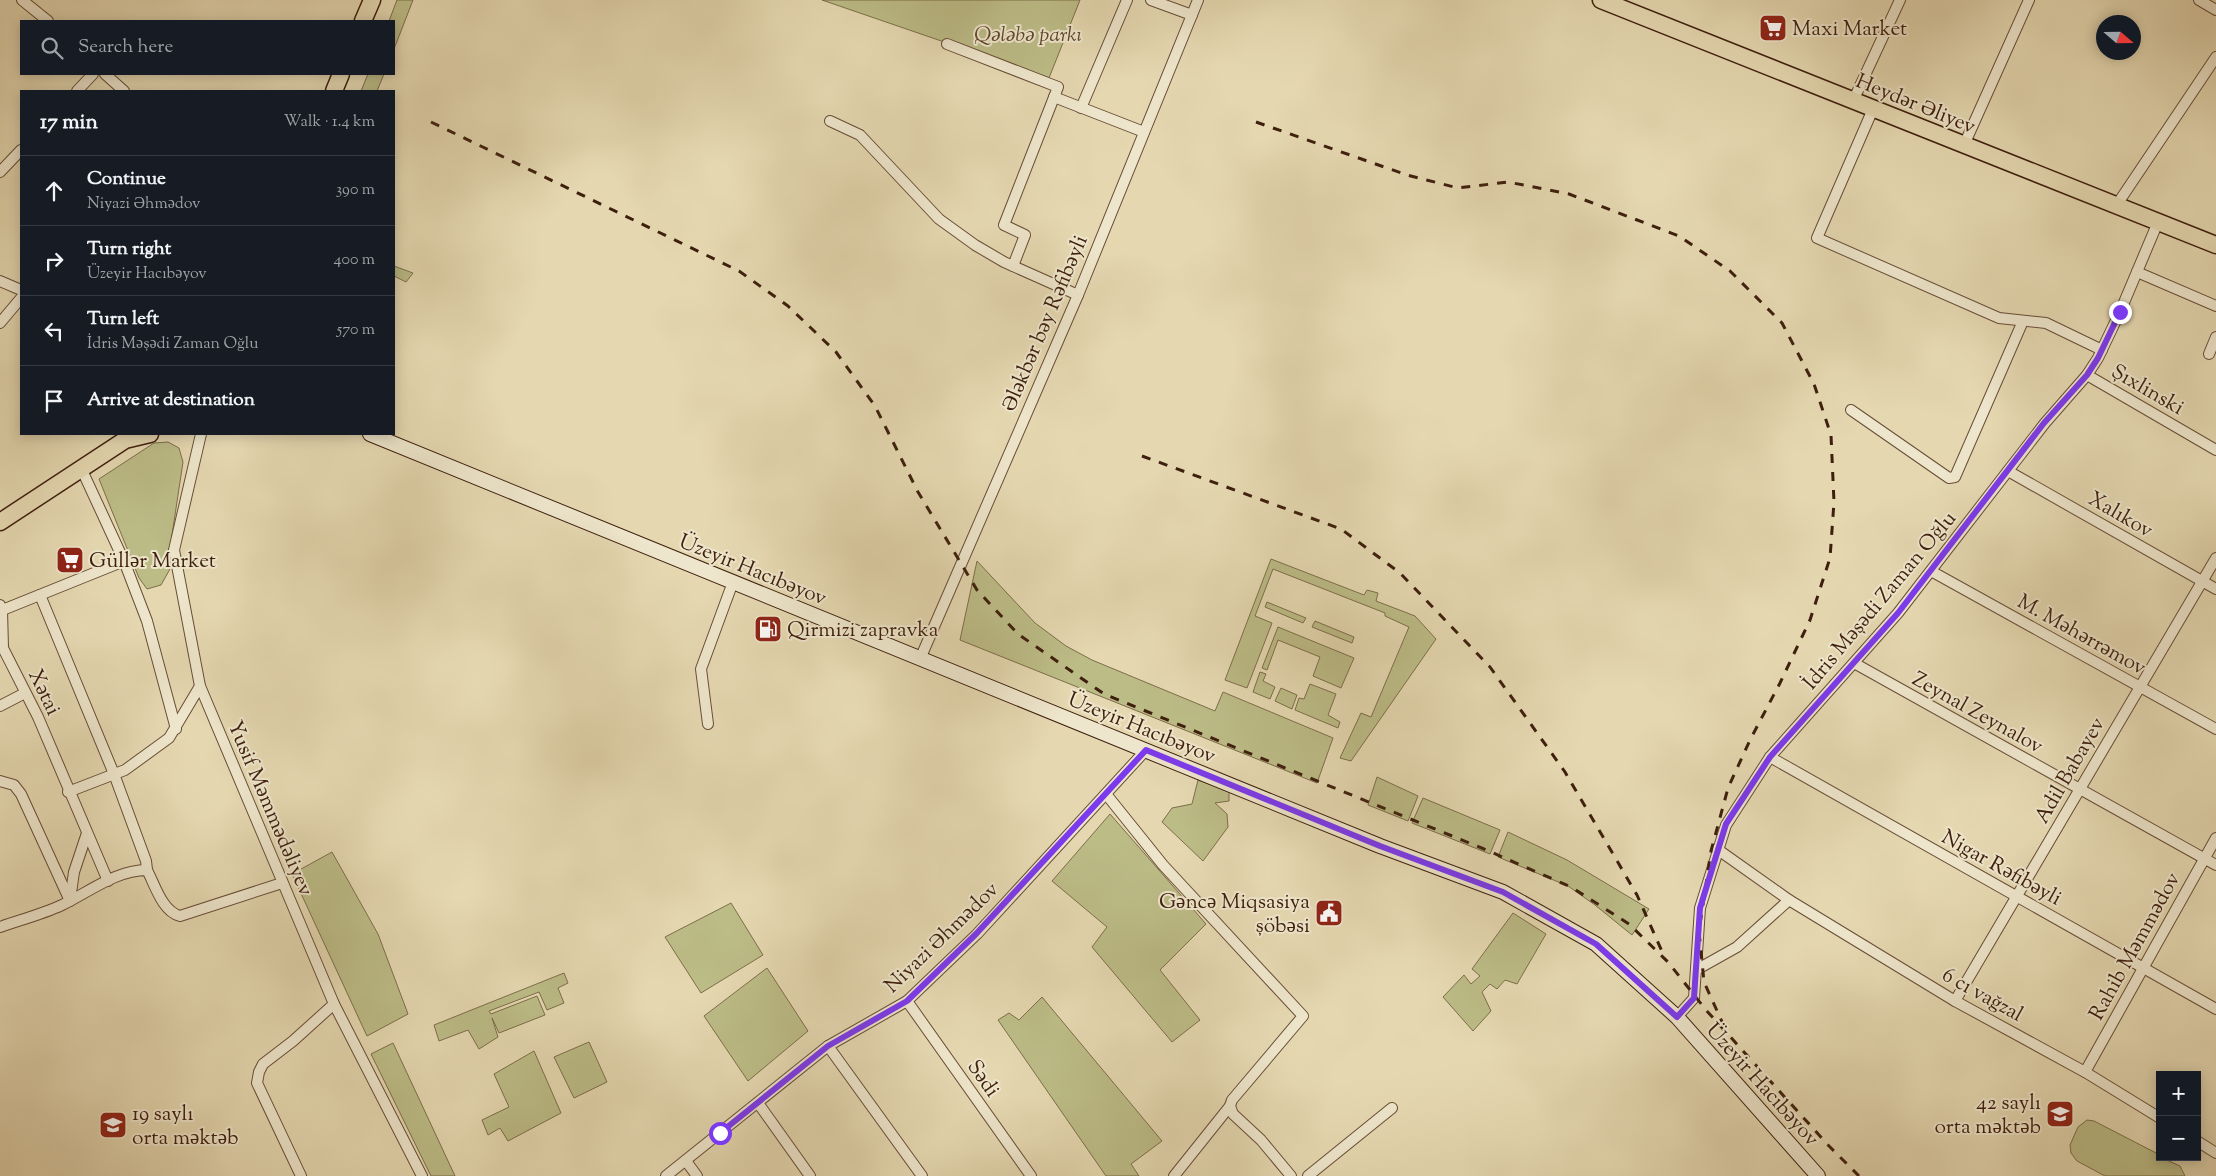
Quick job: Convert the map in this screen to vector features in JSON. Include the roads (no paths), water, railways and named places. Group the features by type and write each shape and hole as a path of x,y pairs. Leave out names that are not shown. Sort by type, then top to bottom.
{"main road":[{"path":"363,20 372,0"},
{"name":"Heydər Əliyev","path":"1609,1 1853,101 2216,245"},
{"path":"334,90 341,75"},
{"path":"0,522 128,437 143,435"},
{"name":"Üzeyir Hacıbəyov","path":"372,435 1380,846 1503,892 1596,944 1677,1017 1818,1176"}],"street":[{"path":"22,0 47,20"},
{"path":"1081,108 1128,0"},
{"path":"1151,0 1192,15"},
{"name":"Ələkbər bəy Rəfibəyli","path":"920,659 1078,294 1198,0"},
{"path":"1853,101 1900,0"},
{"path":"1964,145 2029,0"},
{"path":"2199,0 2216,10"},
{"path":"947,44 1058,87 1004,226 1024,235 1013,266"},
{"path":"2116,206 2216,57"},
{"path":"78,90 92,75"},
{"path":"106,75 123,90"},
{"path":"1054,98 1144,132"},
{"path":"1873,109 1817,238 1999,318 2046,323 2102,350"},
{"path":"830,121 860,135 939,219 976,245 1013,266 1078,294"},
{"path":"0,172 20,151"},
{"name":"İdris Məşədi Zaman Oğlu","path":"1677,1017 1694,998 1700,908 1726,824 1770,757 1898,613 2044,423 2087,375 2102,350 2158,222"},
{"path":"2137,272 2216,306"},
{"path":"0,281 20,290"},
{"path":"0,323 20,299"},
{"path":"1851,410 1949,478 1954,476 2023,321"},
{"path":"2209,354 2216,336"},
{"name":"Şıxlinski","path":"2087,375 2216,450"},
{"name":"Yusif Məmmədəliyev","path":"201,435 174,550 200,686 334,1004 422,1176"},
{"path":"81,468 124,561 147,621 176,729"},
{"name":"Xalıkov","path":"2008,471 2216,589"},
{"name":"Adil Babayev","path":"1955,1002 2216,558"},
{"path":"1,609 124,561"},
{"name":"M. Məhərrəmov","path":"1930,571 2216,729"},
{"path":"708,724 701,669 733,582"},
{"path":"40,595 114,774 146,862 147,870 167,908 173,914 180,916 282,883"},
{"name":"Xətai","path":"1,609 3,648 26,693 108,881"},
{"name":"Zeynal Zeynalov","path":"1854,664 2216,866"},
{"path":"68,792 125,770 169,738 200,686"},
{"path":"0,706 26,693"},
{"name":"Niyazi Əhmədov","path":"666,1176 828,1046 907,1001 976,934 1146,750"},
{"name":"Nigar Rəfibəyli","path":"1770,757 2216,1009"},
{"path":"0,780 14,785 21,794 70,901"},
{"path":"1106,794 1163,865 1303,1016 1232,1100 1230,1106 1174,1176"},
{"path":"70,901 74,872 87,833"},
{"name":"Rahib Məmmədov","path":"2085,1072 2216,838"},
{"name":"6 cı vağzal","path":"1717,849 1790,900 1955,1002 2085,1072 2157,1116"},
{"path":"0,926 61,906 131,871 147,870"},
{"path":"1696,970 1738,947 1790,900"},
{"name":"Sədi","path":"907,1001 1031,1176"},
{"path":"301,1176 257,1082 263,1064 293,1041 334,1004"},
{"path":"828,1046 922,1176"},
{"path":"758,1103 810,1176"},
{"path":"1230,1106 1233,1114 1261,1140 1291,1176"},
{"path":"1308,1176 1392,1108"},
{"path":"2201,1144 2216,1153"},
{"path":"686,1161 697,1176"}],"railway":[{"path":"431,122 739,271 788,306 836,352 875,406 918,492 977,590 1018,634 1104,694 1484,849 1571,887 1629,924 1668,962 1706,1010 1829,1146 1859,1176"},
{"path":"1256,122 1407,175 1458,188 1508,182 1569,194 1679,236 1730,271 1782,323 1814,384 1831,435 1834,502 1830,558 1810,620 1728,788 1711,851 1699,931 1704,982 1723,1024"},
{"path":"1142,456 1341,529 1400,573 1490,667 1565,772 1637,895 1664,956"}],"place":[{"name":"Maxi Market","path":"1773,28"},
{"name":"Güllər Market","path":"70,560"},
{"name":"Qirmizi zapravka","path":"768,629"},
{"name":"Gəncə Miqsasiya şöbəsi","path":"1329,913"},
{"name":"42 saylı orta məktəb","path":"2060,1114"},
{"name":"19 saylı orta məktəb","path":"113,1125"}],"park label":[{"name":"Qələbə parkı","path":"1028,34"}]}
